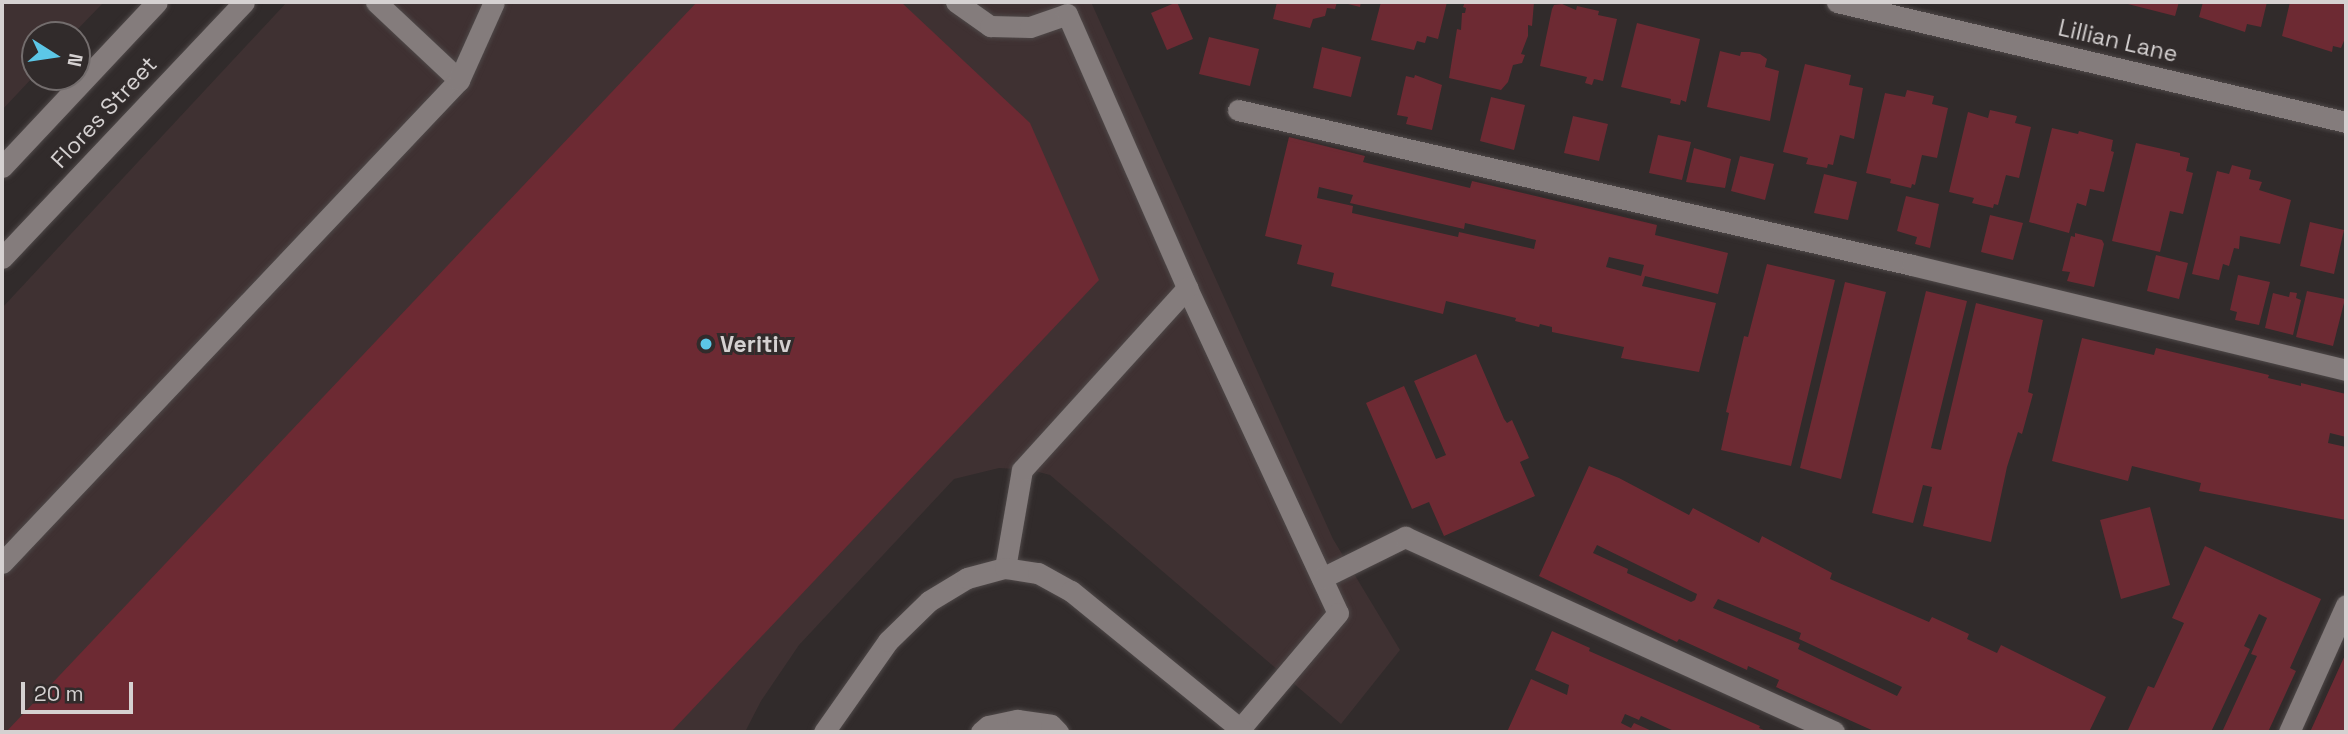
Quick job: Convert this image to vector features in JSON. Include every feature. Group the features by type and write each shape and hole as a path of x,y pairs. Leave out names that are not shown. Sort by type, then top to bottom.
{"street":[{"name":"Flores Street","path":"2,167 157,2"},
{"name":"Flores Street","path":"2,258 244,2"},
{"path":"376,2 459,80"},
{"path":"2,562 459,80 494,2"},
{"path":"824,732 888,641 929,601 967,578 1005,568 1038,573 1071,591 1242,730 1338,613 1187,288 1067,14 1030,27 990,26 956,2"},
{"name":"Lillian Lane","path":"1837,2 2346,122"},
{"path":"1238,110 1912,265 2346,370"},
{"path":"1005,568 1022,470 1187,288"},
{"path":"1322,578 1405,537 1834,732"},
{"path":"2289,732 2346,605"},
{"path":"981,732 988,726 1017,720 1051,725 1058,732"}],"shaded area":[{"path":"2,2 104,2 86,21 21,21 21,90 2,110"},
{"path":"287,2 1091,2 1333,539 1400,650 1341,724 1050,475 1031,470 999,468 954,479 799,645 761,701 745,732 2,732 2,308"}],"building":[{"name":"Veritiv","path":"697,2 901,2 1030,123 1099,280 671,732 6,732"},
{"path":"1177,2 1193,39 1167,50 1151,13"},
{"path":"1277,2 1337,2 1335,9 1327,8 1325,16 1313,19 1310,28 1273,19"},
{"path":"1340,2 1361,2 1360,7"},
{"path":"1381,2 1447,2 1438,39 1427,36 1425,43 1417,41 1414,50 1371,40"},
{"path":"1465,2 1534,2 1532,26 1528,25 1528,36 1521,54 1525,55 1522,63 1513,65 1508,82 1501,90 1449,78 1457,29 1461,30 1462,13 1465,13"},
{"path":"2120,2 2179,2 2175,16"},
{"path":"2203,2 2267,2 2261,27 2247,24 2245,32 2199,17"},
{"path":"2290,2 2346,2 2346,36 2341,48 2333,46 2332,52 2282,36"},
{"path":"1562,4 1576,10 1577,6 1599,11 1598,15 1617,19 1603,81 1594,79 1592,85 1585,83 1587,77 1540,66 1552,9 1554,5"},
{"path":"1637,23 1700,39 1686,102 1681,100 1680,105 1670,103 1671,99 1621,87"},
{"path":"1209,37 1259,49 1250,86 1199,74"},
{"path":"1322,47 1361,57 1351,97 1313,88"},
{"path":"1720,51 1740,56 1741,52 1760,54 1767,59 1765,67 1779,71 1770,121 1707,107"},
{"path":"1805,64 1851,75 1849,85 1863,88 1854,139 1840,135 1833,165 1828,164 1827,168 1806,164 1808,158 1783,152"},
{"path":"1415,75 1442,85 1432,130 1406,124 1408,117 1397,115 1406,76 1414,78"},
{"path":"1907,90 1934,96 1932,104 1948,108 1937,158 1922,155 1915,185 1912,184 1911,188 1890,183 1891,179 1866,173 1885,93 1905,97"},
{"path":"1491,97 1525,105 1514,150 1480,141"},
{"path":"1990,110 2017,116 2015,123 2031,127 2019,178 2006,175 1998,205 1994,204 1993,208 1972,203 1974,198 1949,192 1968,112 1988,118"},
{"path":"1573,116 1608,124 1599,161 1564,153"},
{"path":"2052,128 2078,134 2079,131 2113,140 2111,151 2114,152 2104,192 2090,189 2086,206 2077,203 2069,233 2029,222"},
{"path":"1658,135 1691,142 1682,180 1649,173"},
{"path":"1289,137 1365,156 1363,162 1470,188 1472,181 1657,225 1655,235 1728,253 1718,294 1645,276 1642,286 1716,303 1699,372 1621,358 1624,347 1552,332 1552,327 1540,324 1539,327 1515,321 1516,318 1446,301 1443,314 1331,286 1334,273 1297,264 1302,245 1265,236","holes":["1319,187 1353,195 1350,203 1464,229 1465,223 1536,240 1534,249 1459,232 1458,237 1352,213 1353,206 1317,198","1609,257 1644,265 1641,276 1606,267"]},
{"path":"2136,143 2180,153 2180,156 2189,158 2186,171 2193,173 2183,214 2170,211 2160,252 2112,241"},
{"path":"1694,148 1731,159 1725,188 1686,182"},
{"path":"1740,156 1774,164 1765,200 1731,191"},
{"path":"2232,165 2251,170 2249,179 2262,182 2259,190 2291,200 2280,244 2240,236 2239,249 2234,248 2229,266 2223,264 2219,280 2192,274 2217,171 2229,174"},
{"path":"1824,174 1857,182 1848,220 1814,213"},
{"path":"1906,196 1939,204 1930,248 1915,244 1917,237 1897,231"},
{"path":"1990,215 2023,223 2013,260 1981,252"},
{"path":"2310,222 2344,230 2334,274 2300,266"},
{"path":"2075,233 2102,240 2104,244 2094,287 2067,281 2070,272 2062,271 2071,236 2075,237"},
{"path":"2156,255 2188,263 2179,299 2147,291"},
{"path":"1767,264 1835,280 1791,466 1721,450 1729,413 1726,412 1744,336 1748,337"},
{"path":"2238,275 2270,282 2259,325 2235,320 2237,312 2230,310"},
{"path":"1845,282 1886,292 1841,479 1800,468"},
{"path":"1926,291 1967,301 1931,448 1941,450 1976,303 2043,320 2028,392 2033,394 2022,434 2018,432 2007,467 1991,542 1923,526 1932,487 1923,485 1913,523 1872,513"},
{"path":"2307,291 2345,299 2333,346 2296,337"},
{"path":"2290,292 2297,293 2296,298 2301,300 2293,335 2265,328 2273,293 2289,297"},
{"path":"2082,338 2154,355 2156,348 2269,375 2268,378 2301,386 2301,383 2346,394 2346,437 2330,433 2328,443 2346,447 2346,520 2199,491 2201,483 2132,466 2128,481 2052,461"},
{"path":"1476,354 1504,419 1507,423 1512,420 1529,458 1520,462 1535,496 1444,536 1429,502 1412,509 1366,403 1404,386 1436,459 1446,455 1414,381"},
{"path":"1589,466 1619,478 1689,515 1693,508 1759,543 1762,536 1832,573 1830,579 1929,622 1932,617 1969,634 1967,639 1997,653 2001,645 2106,697 2089,732 1876,732 1776,687 1779,680 1748,666 1747,670 1679,639 1677,642 1539,576","holes":["1597,545 1697,594 1695,600 1691,602 1627,573 1628,569 1593,553","1718,599 1801,633 1799,639 1902,687 1897,696 1798,649 1800,644 1713,608"]},
{"path":"2150,507 2170,585 2121,599 2100,520"},
{"path":"2205,546 2321,599 2290,668 2296,671 2268,732 2222,732 2257,656 2251,654 2267,618 2259,614 2244,646 2250,649 2211,732 2127,732 2148,686 2154,688 2184,623 2172,618"},
{"path":"1552,631 1590,648 1589,651 1760,726 1759,728 1768,732 1676,732 1641,716 1639,720 1625,714 1621,723 1631,728 1634,723 1654,732 1507,732 1531,679 1567,695 1569,685 1535,670"},
{"path":"2346,653 2346,732 2310,732"}],"place":[{"name":"Veritiv","path":"706,344"}]}
